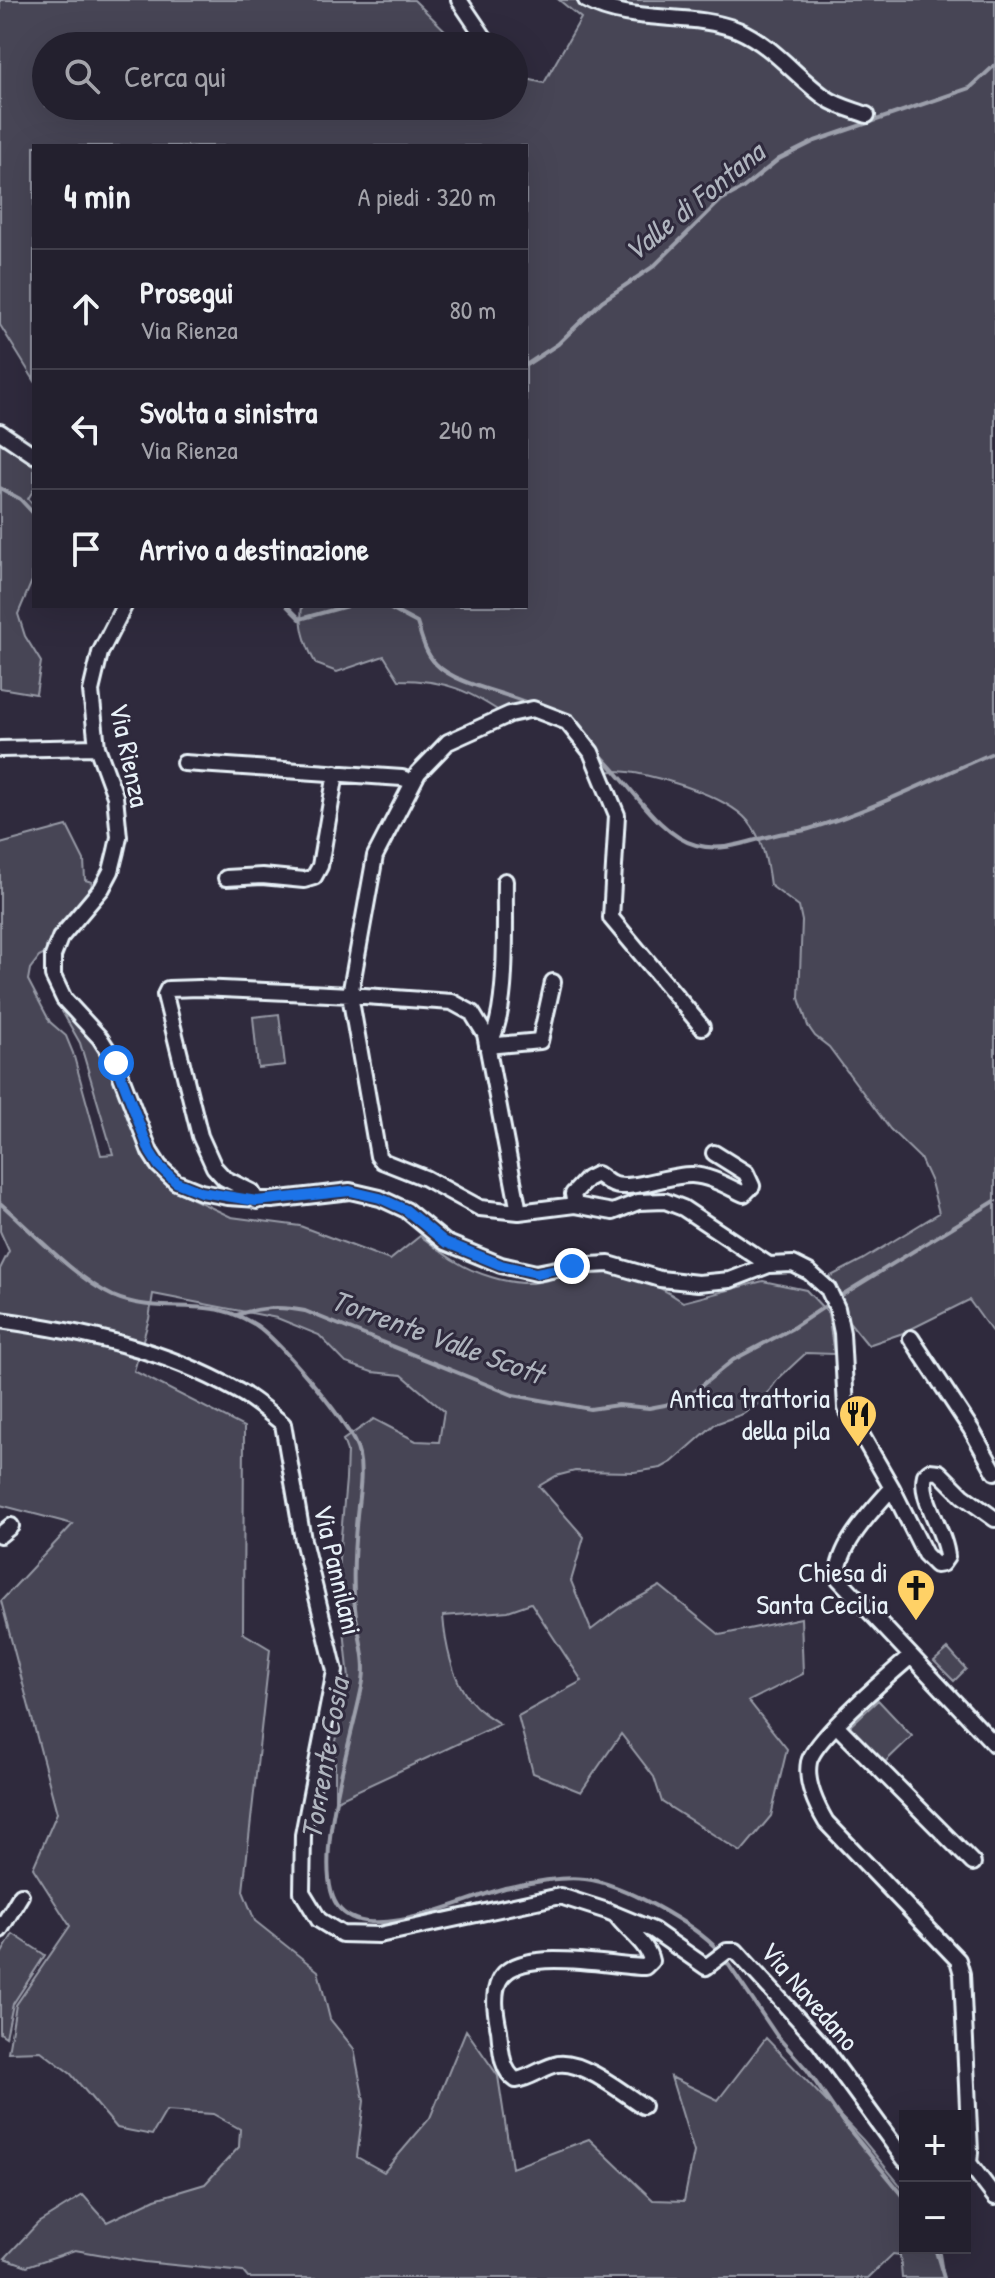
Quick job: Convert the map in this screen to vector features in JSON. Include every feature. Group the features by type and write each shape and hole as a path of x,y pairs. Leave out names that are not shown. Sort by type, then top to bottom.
{"street":[{"path":"459,0 481,32"},
{"path":"586,0 613,11 706,23 742,32 787,63 828,100 867,115"},
{"path":"0,432 32,454"},
{"name":"Via Rienza","path":"123,608 100,653 91,691 97,747 115,796 119,837 111,871 102,888 60,938 53,956 53,976 64,999 100,1038 116,1063 150,1152 159,1166 176,1182 201,1192 257,1201 350,1191 365,1194 406,1210 445,1242 501,1265 536,1273 572,1266 609,1264 660,1279 698,1283 730,1280 769,1265"},
{"path":"702,1027 611,918 617,815 591,752 567,722 533,709 510,714 448,742 418,773 375,856 350,995 378,1156 382,1161 425,1178 480,1208 519,1212 575,1205 613,1212 638,1202 665,1201 683,1208 769,1265 793,1264 809,1272 828,1289 837,1308 842,1333 846,1408 925,1554 936,1565 942,1564 947,1557 923,1488 925,1475 934,1470 995,1519"},
{"path":"0,749 97,747"},
{"path":"184,763 402,778 413,782"},
{"path":"226,878 262,876 304,880 314,877 320,866 336,773"},
{"path":"487,1046 493,1039 502,1010 505,881"},
{"path":"487,1046 546,1043 553,982"},
{"path":"257,1201 252,1192 224,1178 214,1167 200,1136 165,995 168,989 200,988 452,1002 472,1013 485,1034 519,1212"},
{"path":"575,1205 573,1194 587,1179 597,1174 614,1186 634,1186 669,1176 694,1175 744,1194 752,1186 746,1173 714,1153"},
{"name":"Via Pannilani","path":"0,1320 75,1331 174,1360 240,1392 283,1424 303,1540 335,1671 303,1835 302,1892 319,1920 342,1934 379,1935 560,1896"},
{"path":"911,1338 971,1429 995,1472"},
{"path":"892,1488 858,1527 842,1559 838,1578 995,1745"},
{"path":"910,1657 820,1742 809,1761 815,1802 826,1822 958,1960 962,1974 966,2110"},
{"path":"837,1726 973,1863"},
{"path":"0,1930 21,1895"},
{"name":"Via Navedano","path":"560,1896 653,1930 706,1967 713,1965 727,1951 736,1951 819,2042 899,2152"},
{"path":"616,1914 625,1929 649,1953 651,1961 645,1967 571,1959 538,1960 507,1972 499,1979 496,1989 503,2061 511,2077 516,2080 561,2063 574,2065 643,2106"},
{"path":"971,2171 995,2197"}],"shaded area":[{"path":"0,0 414,0 447,32 32,32 32,120 528,120 528,79 544,83 581,18 559,0 995,0 995,1336 969,1300 903,1333 868,1345 842,1313 829,1277 939,1213 931,1182 920,1158 890,1129 829,1047 808,1026 799,998 802,921 799,907 770,885 761,843 748,821 722,802 665,780 614,771 596,776 565,724 528,712 508,717 456,688 431,682 399,680 384,656 337,672 316,664 309,650 302,628 302,608 528,608 528,144 32,144 32,377 0,325"},
{"path":"0,441 32,465 32,492 28,499 32,504 32,581 18,614 25,636 41,662 36,694 0,688"},
{"path":"67,826 84,860 85,880 92,882 91,888 60,923 46,947 47,953 39,957 30,969 28,980 50,1022 66,1036 101,1155 113,1154 80,1043 55,999 94,1043 122,1095 149,1168 174,1190 231,1217 300,1226 390,1260 420,1236 463,1266 513,1282 538,1282 586,1271 612,1272 649,1283 683,1302 763,1281 806,1290 828,1313 834,1354 806,1353 778,1379 761,1402 743,1414 715,1424 672,1462 661,1468 634,1472 575,1471 556,1476 539,1486 584,1537 571,1581 591,1630 621,1607 660,1586 720,1635 801,1618 803,1674 749,1701 787,1749 771,1816 741,1852 662,1802 654,1777 621,1734 581,1792 533,1773 518,1716 582,1681 531,1603 508,1611 443,1616 448,1649 458,1682 473,1704 500,1724 335,1801 335,1746 349,1679 338,1570 346,1479 347,1451 343,1440 374,1419 416,1441 439,1442 444,1411 402,1375 372,1372 346,1363 319,1335 277,1318 153,1294 134,1371 244,1427 243,1633 270,1649 243,1891 255,1921 318,1971 330,2019 354,2049 364,2101 357,2157 384,2172 430,2118 466,2030 498,2076 512,2168 589,2139 653,2200 684,2201 694,2152 671,2077 718,2100 766,2038 863,2140 899,2184 899,2254 940,2254 944,2278 902,2278 900,2255 893,2254 868,2278 248,2278 243,2272 144,2262 75,2250 27,2266 5,2258 38,2223 83,2195 107,2222 155,2199 205,2184 239,2147 240,2129 213,2114 166,2111 152,2135 117,2128 71,2074 41,2051 8,2052 16,2005 70,1926 33,1868 57,1813 1,1601 73,1524 0,1505 0,1269 9,1251 0,1231 0,844"},
{"path":"279,1014 285,1065 258,1068 253,1017"},
{"path":"948,1649 966,1669 954,1681 934,1661"},
{"path":"878,1700 912,1736 883,1764 848,1728"},
{"path":"13,1934 45,1955 13,2004 6,2037 0,2033 0,1956"}],"waterway":[{"name":"Valle di Fontana","path":"528,364 558,344 602,301 654,266 721,200 743,188 779,159 815,141 970,88 995,65"},
{"name":"Valle di Fontana","path":"0,488 20,499 32,512"},
{"name":"Valle di Fontana","path":"289,608 300,619 340,608"},
{"path":"389,608 417,623 429,655 444,671 530,704"},
{"path":"595,750 668,830 696,845 717,848 805,830 833,821 995,752"},
{"name":"Torrente Valle Scott","path":"837,1298 995,1201"},
{"name":"Torrente Cosia","path":"0,1203 69,1266 113,1296 147,1305 219,1310 256,1325 277,1343 316,1387 355,1443 361,1477 354,1585 364,1672 330,1833 328,1864 331,1890 340,1909 355,1919 396,1921 445,1909 505,1888 576,1878 600,1882 637,1896 693,1929 719,1951"},
{"name":"Torrente Valle Scott","path":"237,1315 270,1308 305,1311 513,1395 590,1409 618,1405 649,1408 689,1396 733,1360 791,1329 830,1303"},
{"name":"Torrente Cosia","path":"724,1958 777,2036 808,2071 843,2122 899,2191"},
{"name":"Torrente Cosia","path":"937,2254 944,2278"}],"place":[{"name":"Antica trattoria della pila","path":"858,1448"},
{"name":"Chiesa di Santa Cecilia","path":"916,1622"}],"route":[{"path":"116,1063 150,1152 176,1182 201,1192 257,1201 350,1191 380,1198 406,1210 445,1242 501,1265 536,1273 572,1266"}]}
